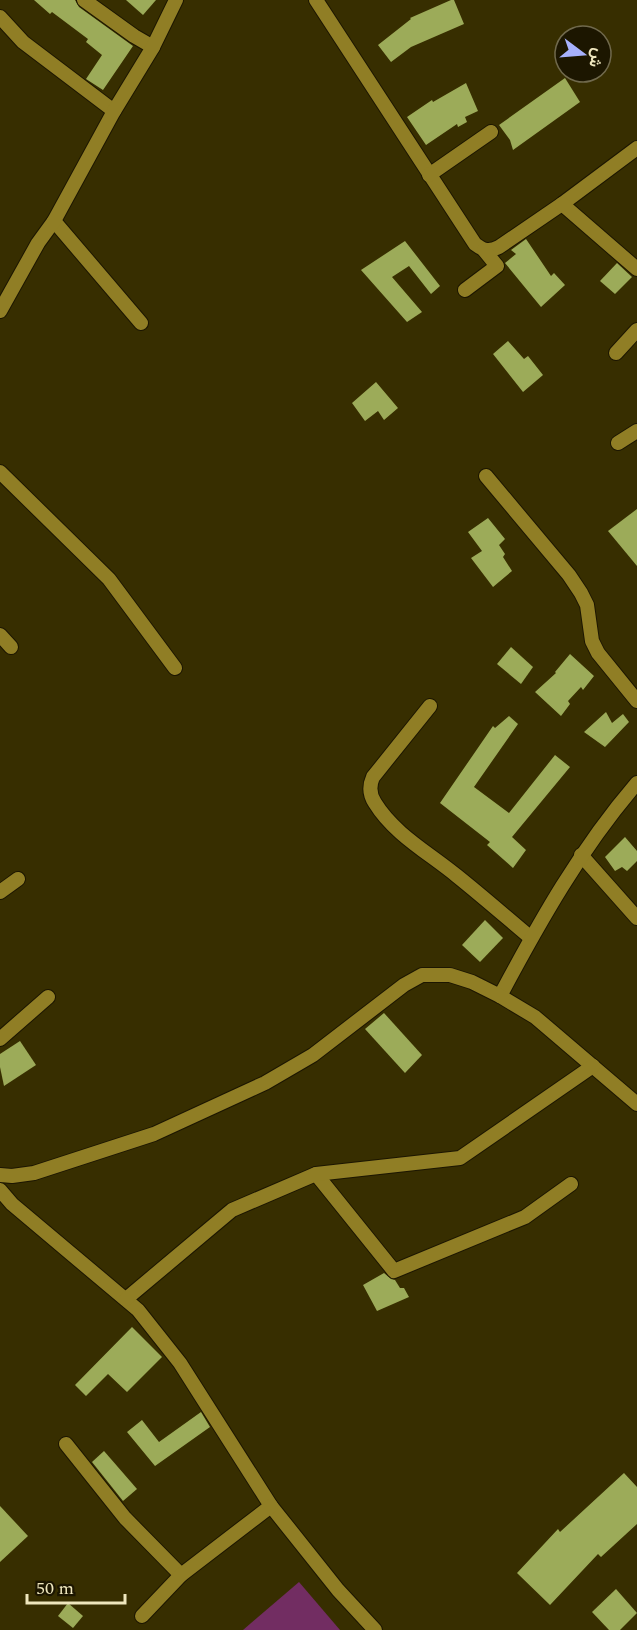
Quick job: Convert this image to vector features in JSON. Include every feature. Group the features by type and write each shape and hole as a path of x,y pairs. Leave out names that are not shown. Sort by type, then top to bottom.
{"street":[{"path":"84,0 153,47"},
{"path":"0,311 153,47 176,0"},
{"path":"316,0 429,175 476,244 484,250 496,266 465,290"},
{"path":"0,17 23,42 114,111"},
{"path":"429,175 491,132"},
{"path":"484,250 499,247 637,148"},
{"path":"562,204 637,269"},
{"path":"54,221 141,323"},
{"path":"616,353 637,330"},
{"path":"618,443 637,431"},
{"path":"0,472 109,579 175,668"},
{"path":"486,476 569,575 587,605 592,641 598,653 637,701"},
{"path":"0,635 11,647"},
{"path":"430,706 373,777 370,786 374,801 400,831 531,938"},
{"path":"500,996 531,938 581,855 637,783"},
{"path":"581,855 637,918"},
{"path":"0,892 18,879"},
{"path":"0,1174 12,1176 34,1173 154,1134 265,1083 313,1055 404,985 422,975 450,975 472,982 500,996 535,1017 637,1104"},
{"path":"0,1039 48,997"},
{"path":"126,1299 232,1210 316,1174 460,1158 593,1066"},
{"path":"316,1174 394,1271 525,1217 571,1184"},
{"path":"0,1190 12,1204 138,1310 180,1363 271,1506 338,1590 375,1630"},
{"path":"66,1444 125,1518 181,1575"},
{"path":"142,1616 181,1575 271,1506"}],"shaded area":[{"path":"299,1582 340,1630 243,1630"}],"building":[{"path":"34,0 75,0 79,7 133,46 103,90 86,79 102,55 86,42 88,39 52,12 50,14"},
{"path":"126,0 156,0 143,15"},
{"path":"454,0 464,24 411,47 391,62 378,45 410,18"},
{"path":"466,83 478,111 465,117 467,122 458,127 457,124 426,145 407,117 432,100 433,102"},
{"path":"557,84 569,84 580,102 513,150 510,140 499,125"},
{"path":"526,239 551,276 554,273 565,285 541,307 505,263 516,254 511,250"},
{"path":"405,241 440,286 431,294 409,266 392,277 422,312 407,322 361,270"},
{"path":"617,263 632,277 615,294 600,281"},
{"path":"508,341 524,359 528,356 543,375 523,392 493,354"},
{"path":"376,382 398,408 384,420 378,411 365,421 352,403"},
{"path":"637,509 637,566 608,531"},
{"path":"488,518 505,539 499,545 512,571 493,587 471,558 482,551 468,532"},
{"path":"511,647 533,667 521,684 497,664"},
{"path":"570,654 594,676 583,690 581,687 568,701 570,704 561,716 535,692 556,673"},
{"path":"606,712 612,723 623,714 629,722 605,747 584,732"},
{"path":"509,716 518,724 474,787 509,813 555,755 570,767 512,837 526,850 513,868 487,845 490,842 440,803 493,726 495,728"},
{"path":"625,837 637,851 637,861 627,871 622,867 615,871 605,857"},
{"path":"485,920 503,938 480,962 462,945"},
{"path":"384,1013 422,1055 405,1073 365,1029"},
{"path":"20,1041 36,1065 4,1086 0,1054"},
{"path":"384,1273 395,1280 400,1288 404,1288 409,1297 377,1311 363,1285"},
{"path":"132,1327 162,1357 127,1392 108,1374 86,1396 75,1385"},
{"path":"201,1412 210,1427 155,1466 127,1432 142,1420 159,1442"},
{"path":"104,1451 137,1489 123,1501 92,1462"},
{"path":"624,1473 637,1487 637,1524 601,1557 598,1554 550,1605 517,1573 558,1529 560,1532"},
{"path":"0,1506 28,1536 0,1562"},
{"path":"616,1589 637,1613 620,1630 609,1630 592,1612"},
{"path":"68,1603 83,1616 73,1628 58,1616"}]}
